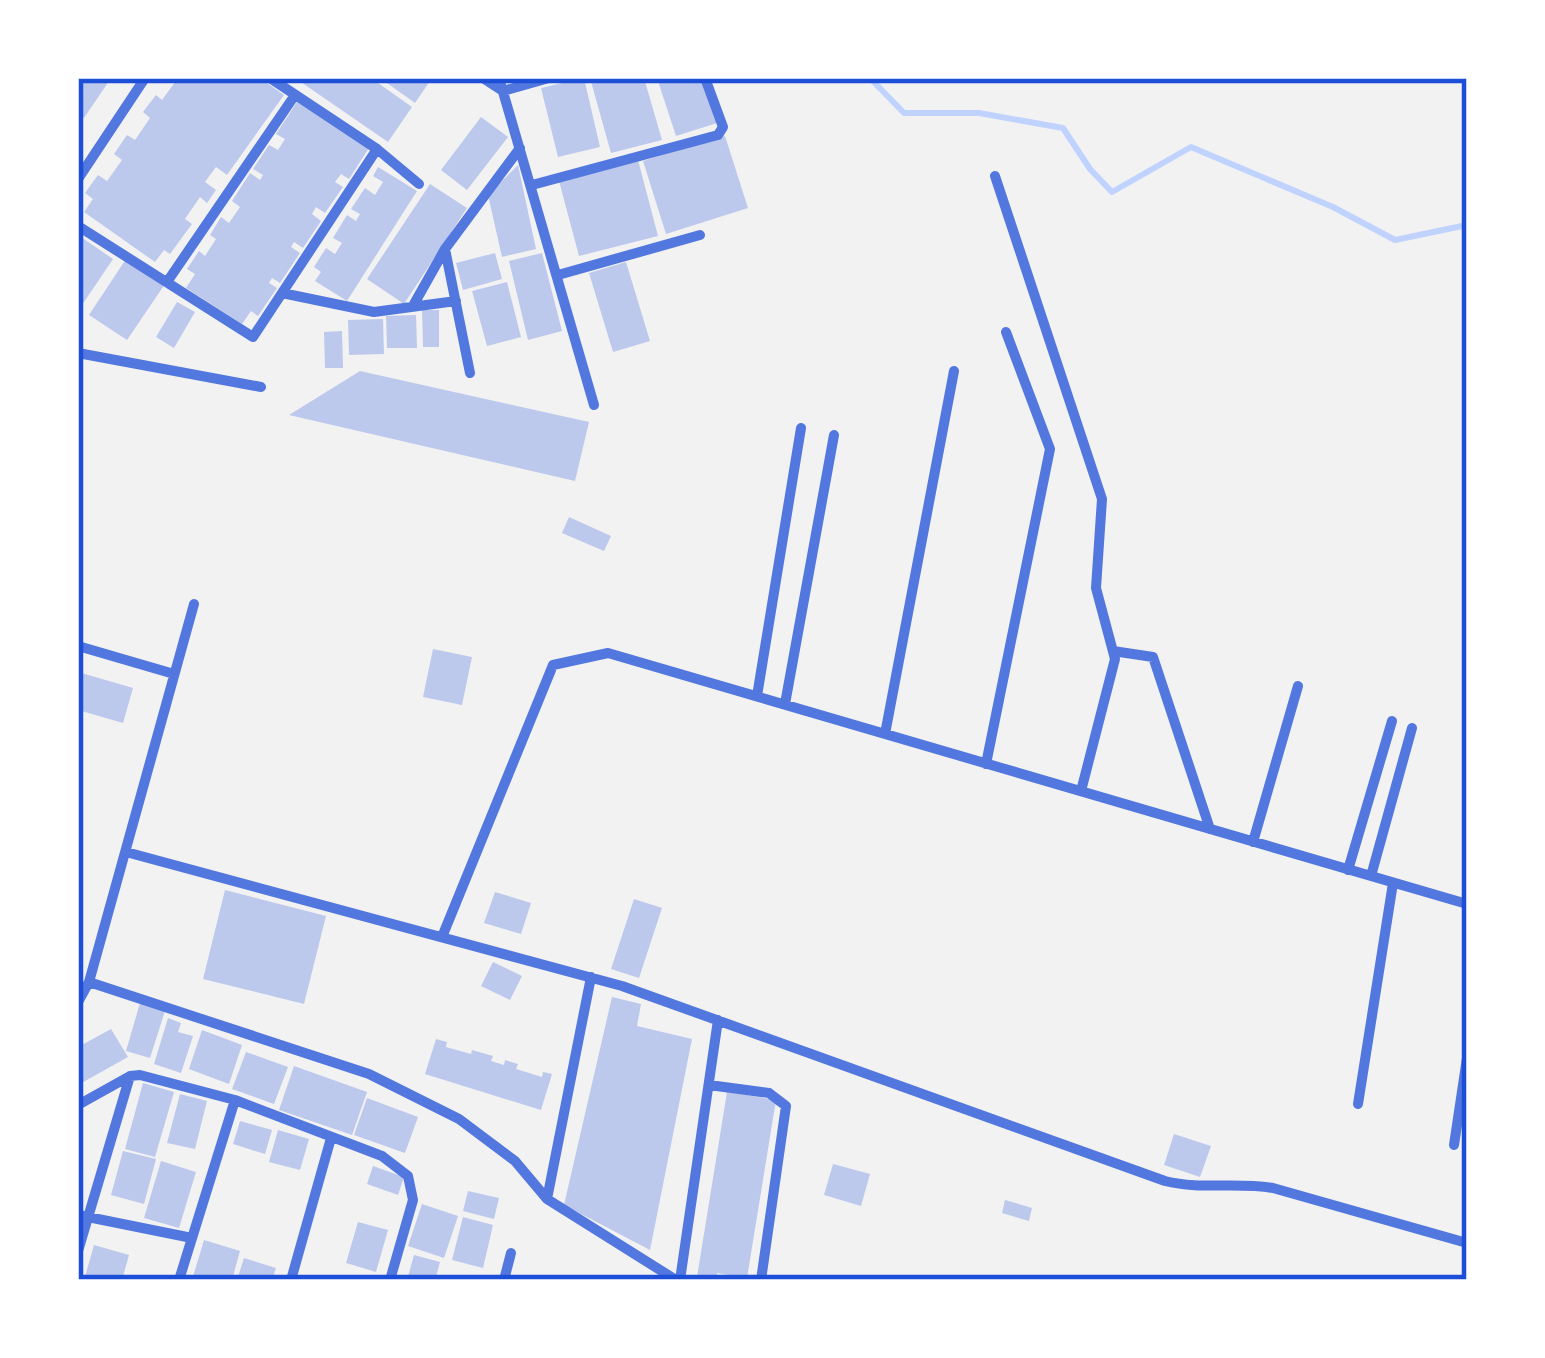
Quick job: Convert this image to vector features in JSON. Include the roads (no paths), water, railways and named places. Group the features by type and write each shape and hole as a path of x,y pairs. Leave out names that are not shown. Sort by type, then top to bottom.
{"street":[{"path":"78,179 145,78"},
{"path":"270,78 377,149 419,184"},
{"path":"483,78 501,85 549,78"},
{"path":"532,185 718,135 723,127 706,78"},
{"path":"501,85 594,405"},
{"path":"167,282 295,95"},
{"path":"414,304 445,249 520,148"},
{"path":"78,226 253,337 377,149"},
{"path":"995,176 1102,499 1096,589 1115,659 1081,791"},
{"path":"558,275 700,235"},
{"path":"445,249 470,373"},
{"path":"282,292 374,312 456,301"},
{"path":"986,764 1050,448 1006,332"},
{"path":"78,353 261,387"},
{"path":"885,734 954,371"},
{"path":"758,697 801,428"},
{"path":"785,704 834,435"},
{"path":"78,1002 89,982 194,604"},
{"path":"78,646 175,674"},
{"path":"1113,651 1153,657 1210,829"},
{"path":"442,937 553,665 608,652 1467,904"},
{"path":"1253,842 1298,686"},
{"path":"1348,870 1392,721"},
{"path":"1371,876 1412,728"},
{"path":"126,852 591,977 1165,1181 1191,1188 1246,1183 1273,1188 1467,1243"},
{"path":"1358,1104 1393,883"},
{"path":"547,1199 591,977"},
{"path":"89,982 369,1074 410,1092 494,1143 547,1199 678,1280 718,1020"},
{"path":"1454,1144 1467,1058"},
{"path":"78,1105 140,1075 235,1100 382,1156 408,1176 412,1200 390,1280"},
{"path":"78,1251 83,1215 130,1076"},
{"path":"709,1084 769,1094 786,1106 761,1280"},
{"path":"179,1280 235,1100"},
{"path":"291,1280 331,1138"},
{"path":"83,1215 192,1238"},
{"path":"504,1280 511,1252"}],"waterway":[{"path":"870,78 904,113 979,113 1063,128 1112,192 1191,147 1333,207 1395,240 1467,225"}]}
